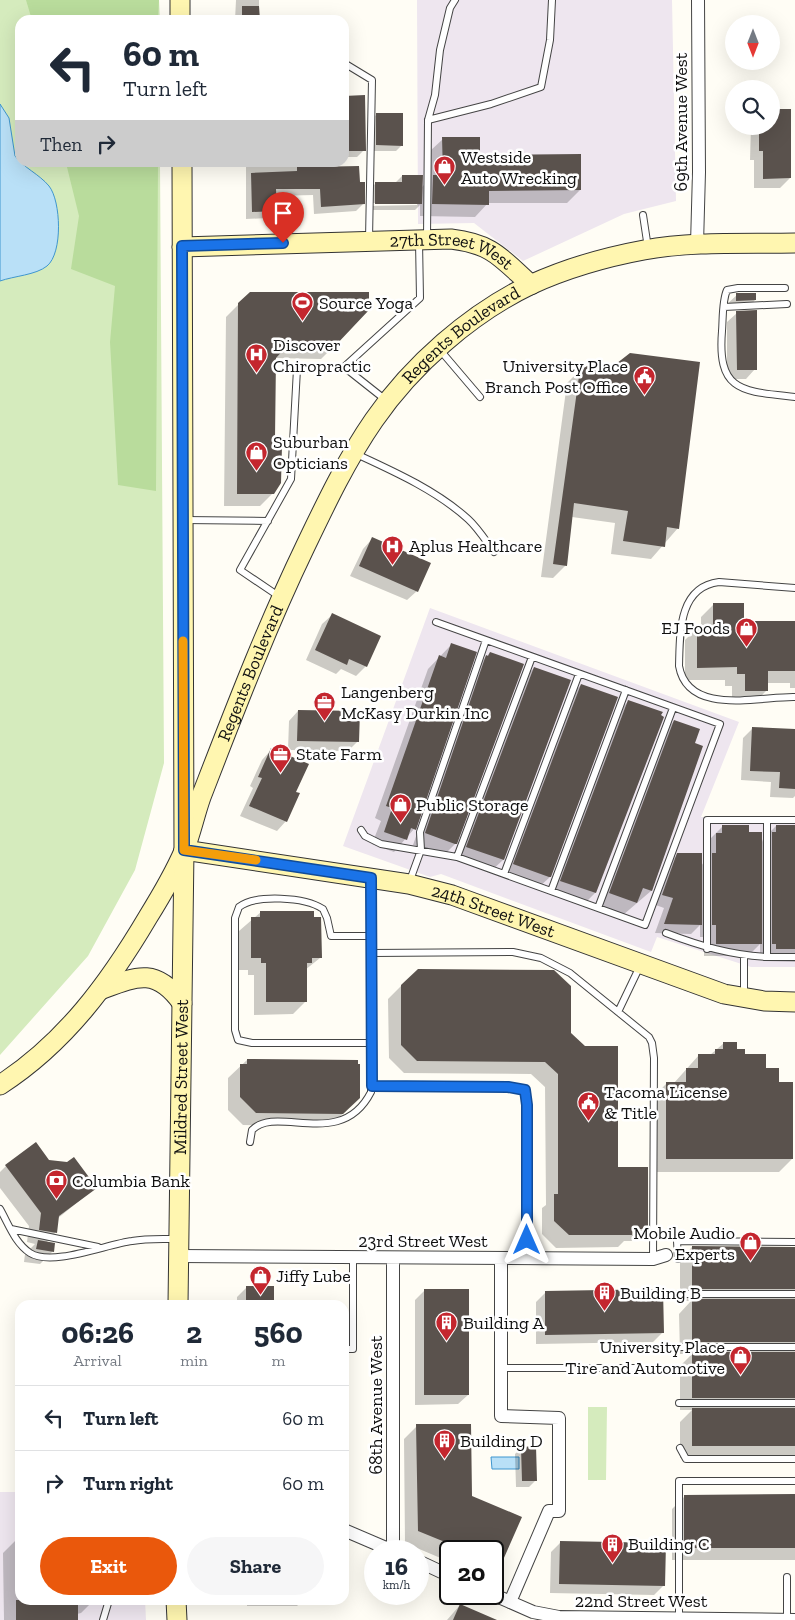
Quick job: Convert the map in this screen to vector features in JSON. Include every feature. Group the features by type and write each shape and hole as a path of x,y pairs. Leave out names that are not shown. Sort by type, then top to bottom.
{"main road":[{"path":"180,0 180,15"},
{"path":"182,167 184,850"},
{"name":"27th Street West","path":"182,246 423,240 474,242 488,248 531,285 583,266 648,249 697,244 795,243"},
{"name":"Regents Boulevard","path":"0,1085 23,1070 78,1020 142,927 184,850 193,818 281,597 353,452 406,380 439,348 497,305 531,285"},
{"name":"24th Street West","path":"184,850 409,884 474,902 705,988 744,998 795,1002"},
{"name":"Mildred Street West","path":"178,1300 184,850"},
{"path":"100,990 132,978 146,977 166,985 182,1003"},
{"path":"176,1605 177,1620"}],"street":[{"name":"69th Avenue West","path":"697,244 700,172 698,0"},
{"name":"23rd Street West","path":"179,1248 353,1258 654,1259 672,1257"},
{"name":"68th Avenue West","path":"393,1258 393,1540"},
{"path":"501,1259 501,1416 559,1418 559,1511 550,1511 510,1602"},
{"path":"349,1532 367,1540"},
{"name":"22nd Street West","path":"504,1599 544,1615 593,1619 795,1620"}],"lane":[{"path":"344,367 420,298 428,120 435,95 440,50 455,0"},
{"path":"428,120 490,104 541,87 550,40 552,0"},
{"path":"349,66 372,80 369,241"},
{"path":"643,215 648,249"},
{"path":"785,288 730,288 726,292 720,356 728,378 748,389 795,397"},
{"path":"724,307 787,304"},
{"path":"439,348 480,397"},
{"path":"281,597 240,570 291,479 297,368 344,367 388,402"},
{"path":"353,452 408,480 454,507 476,527 494,552"},
{"path":"183,520 268,521"},
{"path":"795,588 719,582 707,584 697,590 686,605 679,666 680,675 688,686 704,695 721,700 743,702 795,697"},
{"path":"362,830 365,836 381,844 457,857 645,925 720,724 436,622"},
{"path":"409,884 421,850 420,832 486,640"},
{"path":"457,857 532,657"},
{"path":"504,874 579,674"},
{"path":"551,891 626,690"},
{"path":"598,908 673,708"},
{"path":"708,949 707,820 795,820"},
{"path":"767,820 767,957"},
{"path":"250,1142 252,1130 261,1124 331,1123 348,1118 363,1104 372,1086 371,878"},
{"path":"372,936 331,936 325,912 312,904 266,899 252,901 239,907 234,924 235,1030 238,1040 252,1043 372,1043"},
{"path":"666,934 708,949 744,956 795,957"},
{"path":"372,953 522,953 541,958 562,968 649,1037 653,1048 654,1259"},
{"path":"744,956 744,998"},
{"path":"618,1012 640,964"},
{"path":"372,1086 508,1087 525,1090 527,1105 527,1259"},
{"path":"0,1210 20,1245 32,1254 62,1256 133,1240 179,1248"},
{"path":"11,1229 100,1248"},
{"path":"672,1257 677,1241 795,1242"},
{"path":"349,1350 354,1349 353,1258"},
{"path":"678,1294 795,1294"},
{"path":"678,1348 795,1348"},
{"path":"500,1368 639,1368"},
{"path":"678,1403 795,1403"},
{"path":"680,1448 686,1458 795,1459"},
{"path":"679,1619 679,1481 795,1481"},
{"path":"787,1577 787,1620"},
{"path":"103,1620 108,1605"}],"shaded area":[{"path":"417,0 672,0 676,201 624,214 523,261 474,223 418,224"},
{"name":"Public Storage","path":"430,608 739,722 701,817 795,818 795,967 751,967 657,937 651,952 441,874 430,877 343,846"},
{"path":"0,1492 15,1492 15,1605 145,1605 146,1620 0,1620"}],"green space":[{"path":"0,0 159,0 160,15 15,15 15,167 160,167 164,763 135,870 88,956 0,1055"},
{"path":"26,0 159,0 158,15 30,15"},
{"path":"67,167 158,167 156,491 118,485 110,342 115,286 71,269 79,216"},
{"path":"588,1407 607,1407 606,1480 588,1480"}],"water":[{"path":"0,104 9,118 15,167 27,167 45,182 53,193 58,214 58,239 56,250 47,266 31,273 0,281"},
{"path":"491,1457 519,1457 519,1469 492,1469"}],"building":[{"path":"242,6 259,6 260,15 242,15"},
{"path":"365,95 366,151 349,151 349,96"},
{"path":"780,109 791,109 791,178 763,179 763,151 759,151 759,135 780,135"},
{"path":"376,113 403,113 403,146 376,145"},
{"path":"442,137 480,137 480,155 581,154 581,190 489,191 489,205 432,204 433,175 443,175"},
{"path":"359,166 360,182 365,182 365,204 321,207 320,189 276,189 277,211 252,212 251,173 297,171 297,167"},
{"path":"402,175 423,175 422,204 375,204 375,182 402,182"},
{"path":"250,292 369,292 369,310 335,346 287,346 276,358 275,438 282,446 281,483 274,494 237,494 238,303"},
{"path":"736,293 756,293 756,300 736,301"},
{"path":"757,310 757,370 737,370 736,311"},
{"path":"630,353 700,362 679,529 667,527 665,547 623,541 628,511 574,503 567,566 553,564 580,369 590,365 612,367"},
{"path":"372,537 431,563 418,592 359,566"},
{"name":"EJ Foods","path":"713,603 744,603 744,621 795,621 795,671 768,671 768,691 745,691 745,674 737,674 737,667 697,668 697,626 713,626"},
{"path":"332,613 381,636 367,667 349,659 347,665 315,650"},
{"path":"451,643 477,652 416,830 411,828 407,840 384,832 392,808 386,806 439,655 446,658"},
{"path":"490,652 524,664 457,844 455,844 425,833 486,655 488,656"},
{"path":"534,667 571,680 504,860 466,847"},
{"path":"581,684 618,697 551,877 549,877 513,864"},
{"path":"628,700 663,712 661,715 664,717 596,893 560,881"},
{"path":"298,710 360,711 359,742 297,741"},
{"path":"674,720 700,729 695,743 703,746 652,891 643,888 637,903 609,893"},
{"path":"752,727 795,729 795,789 779,788 780,772 750,771"},
{"path":"271,748 309,764 296,792 300,793 287,822 249,806 262,778 258,777"},
{"path":"722,825 749,825 749,832 762,832 762,944 716,944 716,925 712,925 712,853 716,853 716,833 722,833"},
{"path":"776,825 795,825 795,949 776,949 776,944 772,944 772,832 776,832"},
{"path":"677,853 702,853 702,925 664,924 673,898 662,895"},
{"path":"260,911 314,911 314,917 321,917 322,958 312,958 312,963 307,963 307,1002 266,1002 266,963 261,963 261,958 251,958 251,917 260,917"},
{"name":"Tacoma License & Title","path":"418,969 554,970 571,986 571,1033 585,1046 618,1046 618,1167 648,1167 648,1229 632,1229 632,1235 569,1235 554,1221 554,1194 558,1194 558,1074 545,1062 417,1061 401,1045 401,985"},
{"path":"723,1042 737,1042 737,1049 745,1049 745,1054 766,1054 766,1068 779,1068 779,1082 793,1082 793,1159 666,1159 666,1082 686,1082 686,1068 698,1068 698,1054 715,1054 715,1049 723,1049"},
{"path":"247,1059 358,1060 358,1064 360,1064 360,1098 343,1114 256,1113 240,1097 240,1064 247,1064"},
{"name":"Columbia Bank","path":"36,1142 49,1160 67,1162 74,1157 97,1188 59,1216 57,1233 39,1230 41,1213 5,1165"},
{"path":"38,1240 55,1243 54,1252 36,1249"},
{"path":"692,1246 795,1247 795,1289 692,1289"},
{"name":"Jiffy Lube","path":"246,1286 274,1286 274,1300 246,1300"},
{"name":"Building A","path":"424,1289 469,1289 469,1395 424,1395"},
{"name":"Building B","path":"663,1289 664,1333 545,1335 545,1291"},
{"path":"692,1299 795,1299 795,1342 692,1342"},
{"path":"692,1352 795,1352 795,1398 692,1398"},
{"path":"692,1408 795,1408 795,1446 692,1446"},
{"name":"Building D","path":"416,1424 471,1424 472,1496 522,1517 504,1558 504,1540 440,1540 418,1531"},
{"path":"536,1446 537,1481 522,1481 521,1447"},
{"path":"795,1494 795,1548 684,1548 684,1495"},
{"name":"Building C","path":"560,1541 666,1543 665,1586 559,1584"},
{"path":"16,1605 78,1605 78,1620 16,1620"},
{"path":"460,1605 462,1605 497,1620 453,1620"}],"slow traffic":[{"path":"183,641 184,850 256,860"}],"place":[{"name":"Westside Auto Wrecking","path":"445,186"},
{"name":"Source Yoga","path":"303,322"},
{"name":"Discover Chiropractic","path":"257,374"},
{"name":"University Place Branch Post Office","path":"644,395"},
{"name":"Suburban Opticians","path":"257,471"},
{"name":"Aplus Healthcare","path":"393,565"},
{"name":"EJ Foods","path":"746,647"},
{"name":"Langenberg McKasy Durkin Inc","path":"325,721"},
{"name":"State Farm","path":"280,773"},
{"name":"Public Storage","path":"400,824"},
{"name":"Tacoma License & Title","path":"588,1121"},
{"name":"Columbia Bank","path":"56,1200"},
{"name":"Mobile Audio Experts","path":"751,1262"},
{"name":"Jiffy Lube","path":"260,1295"},
{"name":"Building B","path":"604,1312"},
{"name":"Building A","path":"447,1342"},
{"name":"University Place Tire and Automotive","path":"741,1376"},
{"name":"Building D","path":"444,1460"},
{"name":"Building C","path":"612,1563"}],"route":[{"path":"283,243 182,246 184,850 305,866 371,878 372,1086 516,1087 525,1090 527,1094 527,1240"}]}
